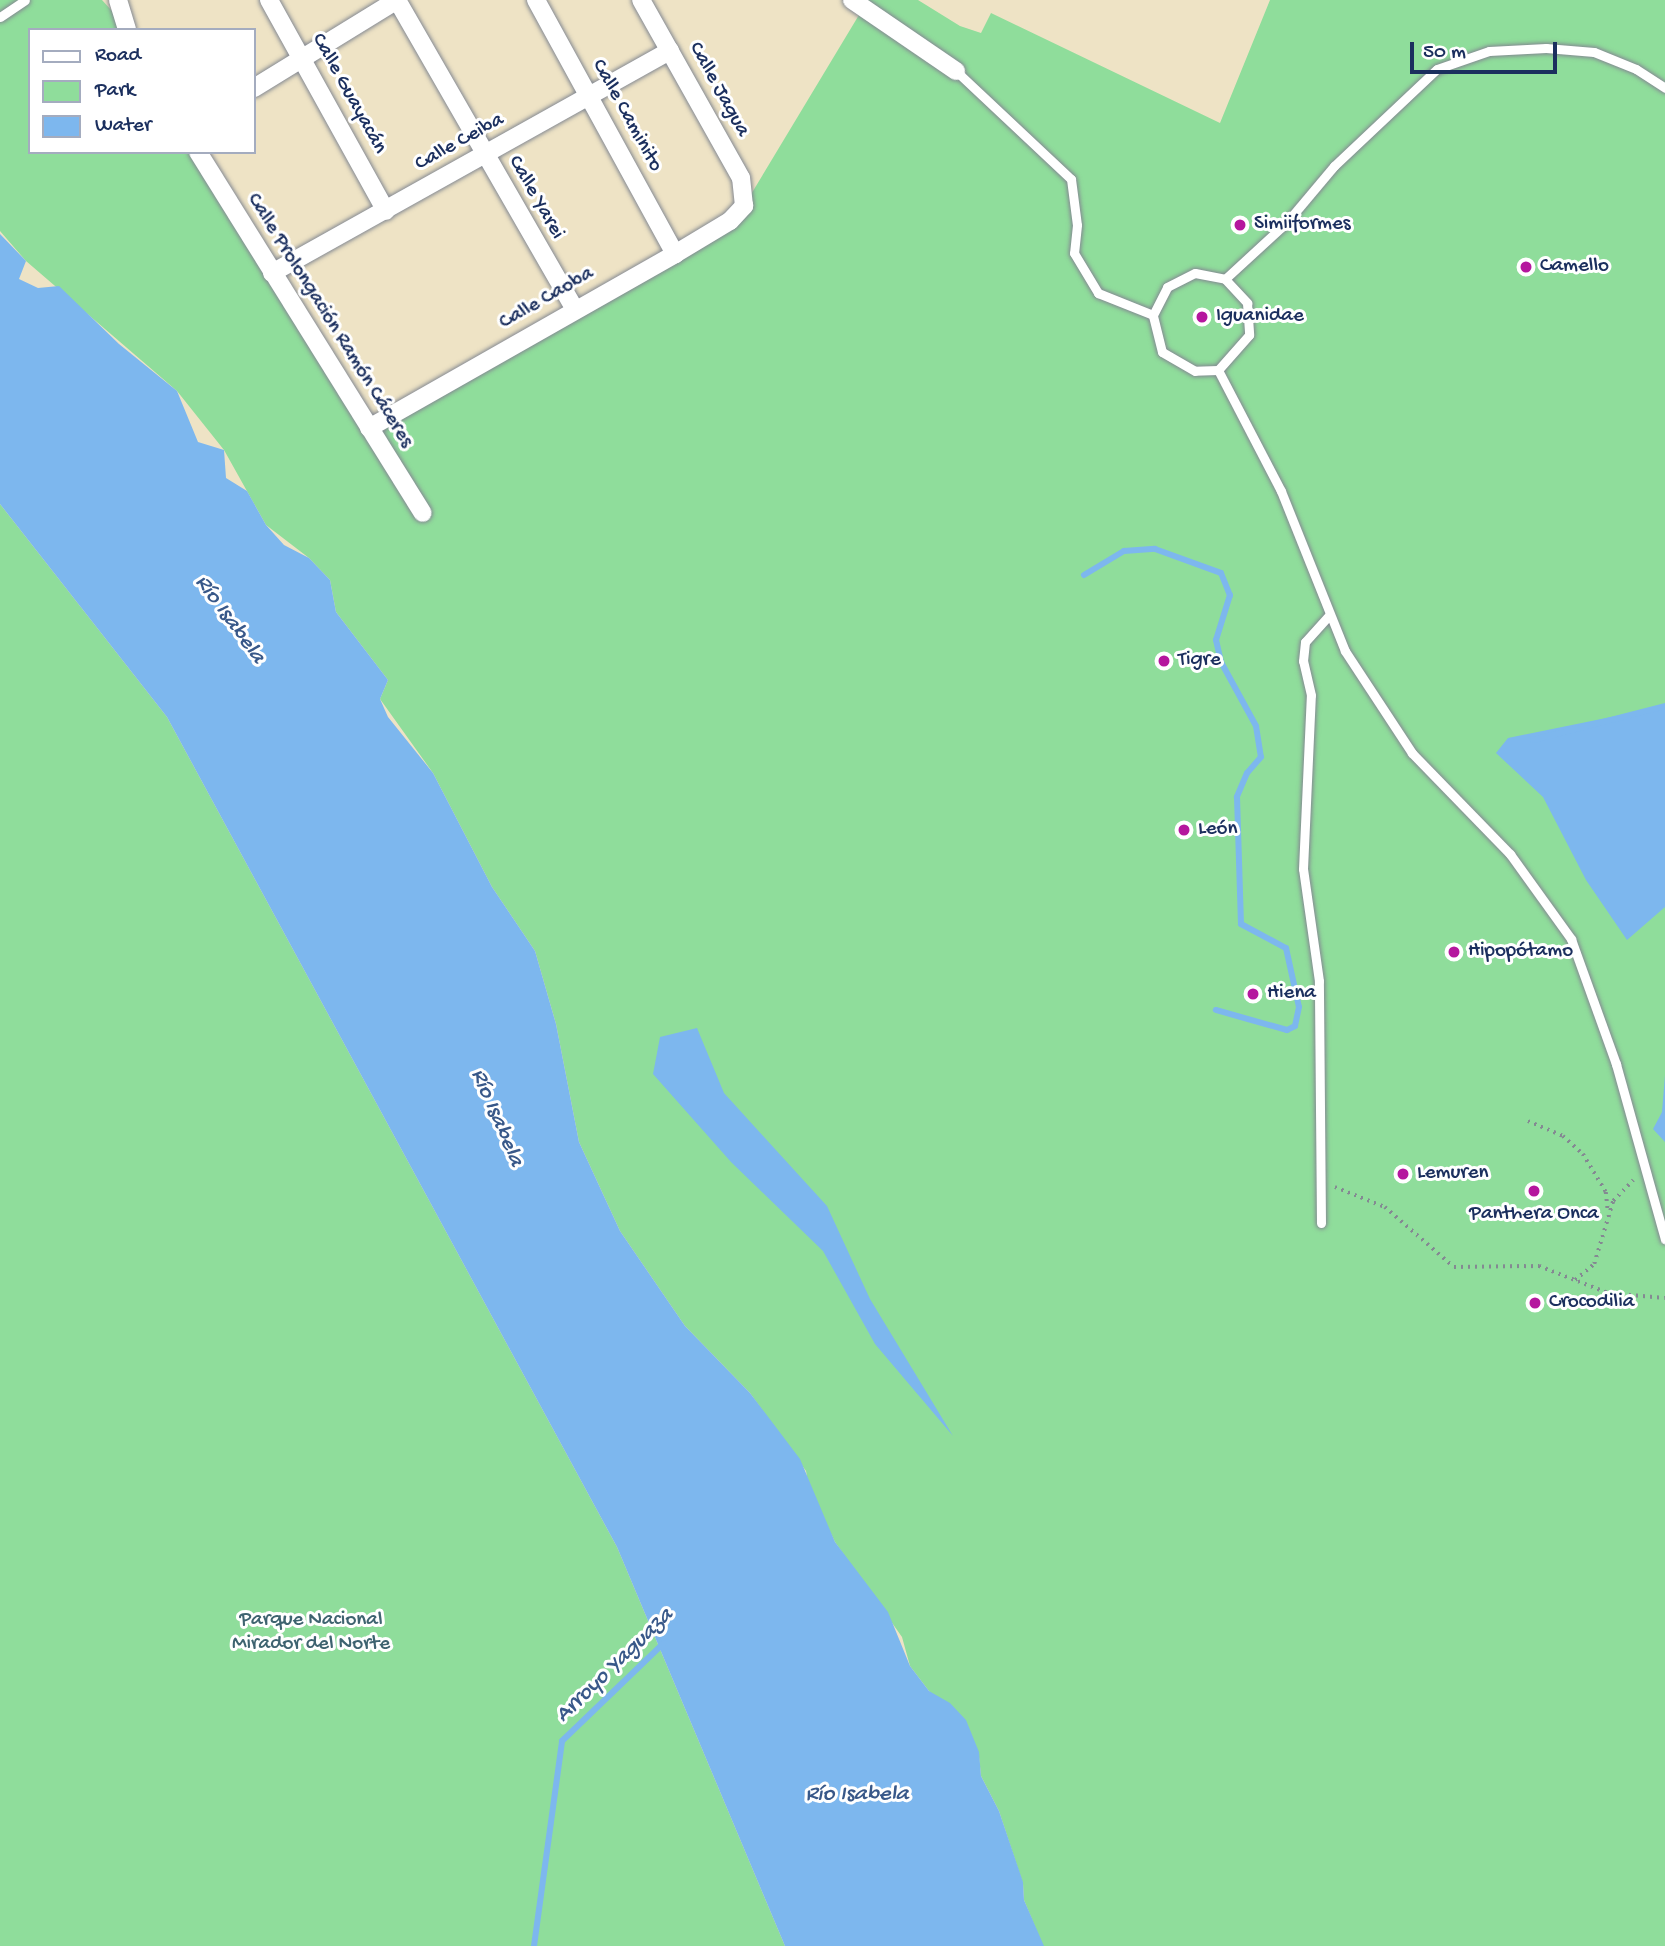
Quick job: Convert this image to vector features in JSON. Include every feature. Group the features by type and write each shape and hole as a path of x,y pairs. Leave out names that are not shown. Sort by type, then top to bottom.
{"street":[{"path":"102,0 124,26"},
{"path":"118,0 124,26"},
{"name":"Calle Guayacán","path":"269,0 386,211"},
{"path":"256,87 397,0"},
{"name":"Calle Yarei","path":"397,0 574,309"},
{"name":"Calle Caminito","path":"536,0 675,254"},
{"name":"Calle Jagua","path":"641,0 741,178 744,206"},
{"path":"852,0 956,72"},
{"name":"Calle Ceiba","path":"272,273 670,51"},
{"name":"Calle Prolongación Ramón Cáceres","path":"199,154 423,513"},
{"name":"Calle Caoba","path":"369,428 574,309 675,254 730,221 744,206"}],"lane":[{"path":"0,17 25,0"},
{"path":"1225,279 1287,222 1334,166 1437,69 1489,51 1546,48 1594,52 1636,69 1665,88"},
{"path":"956,72 1071,179 1077,225 1074,253 1098,293 1153,315"},
{"path":"1195,273 1225,279 1247,303 1249,335 1218,370 1195,371 1162,352 1153,315 1167,287 1195,273"},
{"path":"1218,370 1281,491 1345,651 1412,753 1510,853 1571,939 1616,1064 1665,1238"},
{"path":"1321,1223 1319,981 1303,869 1311,695 1303,661 1305,642 1329,615"}],"path":[{"path":"1528,1121 1563,1136 1583,1154 1606,1192 1608,1213"},
{"path":"1575,1280 1594,1264 1608,1213 1623,1187 1646,1170"},
{"path":"1320,1184 1385,1207 1454,1267 1539,1266 1608,1293 1665,1298"}],"green space":[{"path":"0,0 102,0 126,28 28,28 28,154 199,154 369,428 744,206 868,0 918,0 960,26 981,33 991,13 1220,123 1270,0 1665,0 1665,1946 1043,1946 1024,1900 1023,1884 999,1811 981,1776 979,1757 910,1666 902,1637 835,1542 809,1488 806,1471 750,1393 685,1326 620,1231 579,1142 556,1024 535,951 492,887 433,773 380,699 388,680 336,612 330,580 309,558 266,525 224,450 177,391 26,261 0,231"},
{"name":"Parque Nacional Mirador del Norte","path":"0,504 167,717 617,1547 785,1946 0,1946"}],"water":[{"name":"Río Isabela","path":"0,234 26,261 19,279 38,288 59,286 119,344 177,391 198,442 224,450 226,478 247,491 266,525 284,545 309,558 330,580 336,612 388,680 380,699 388,717 433,773 492,887 535,951 556,1024 579,1142 620,1231 685,1326 750,1393 800,1459 835,1542 888,1612 910,1666 929,1691 950,1703 966,1720 979,1752 981,1776 999,1811 1023,1882 1024,1900 1044,1946 785,1946 617,1547 167,717 0,504"},
{"path":"1665,706 1665,907 1627,940 1586,880 1543,797 1496,753 1508,738"},
{"path":"697,1028 724,1093 827,1206 870,1299 953,1436 875,1344 823,1251 731,1162 653,1074 660,1037"},
{"path":"1665,1075 1665,1142 1653,1129 1662,1112"}],"waterway":[{"path":"1084,575 1124,551 1155,549 1221,573 1230,595 1216,640 1221,662 1256,726 1261,757 1247,773 1237,797 1241,924 1286,948 1299,1007 1295,1026 1287,1030 1216,1010"},
{"path":"1533,740 1665,706"},
{"name":"Arroyo Yaguaza","path":"534,1946 562,1741 664,1643"}],"place":[{"name":"Simiiformes","path":"1240,225"},
{"name":"Camello","path":"1526,267"},
{"name":"Iguanidae","path":"1202,317"},
{"name":"Tigre","path":"1164,661"},
{"name":"León","path":"1184,830"},
{"name":"Hipopótamo","path":"1454,952"},
{"name":"Hiena","path":"1253,994"},
{"name":"Lemuren","path":"1403,1174"},
{"name":"Panthera Onca","path":"1534,1191"},
{"name":"Crocodilia","path":"1535,1303"}]}
